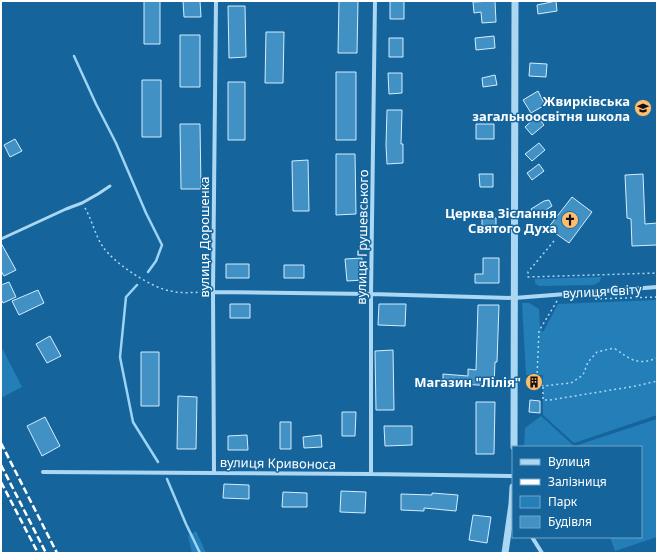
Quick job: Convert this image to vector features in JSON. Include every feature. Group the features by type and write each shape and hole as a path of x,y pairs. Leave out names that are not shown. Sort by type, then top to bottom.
{"street":[{"name":"вулиця Дорошенка","path":"214,472 213,292 216,1"},
{"name":"вулиця Грушевського","path":"370,474 375,1"},
{"path":"514,446 515,1"},
{"path":"213,292 514,298 657,287"},
{"name":"вулиця Кривоноса","path":"43,472 214,472 512,476"},
{"path":"505,553 512,504"},
{"path":"533,538 542,553"}],"lane":[{"path":"1,239 82,203 110,186"}],"path":[{"path":"82,203 88,212 102,246 121,265 151,284 171,291 213,292"},
{"path":"554,241 528,272 528,277 657,273"},
{"name":"вулиця Світу","path":"596,299 657,297"},
{"name":"вулиця Світу","path":"543,386 537,376 539,331 558,300"},
{"path":"657,358 636,362 614,348 597,352 588,362 583,375 571,383 543,386 543,400 629,388 657,381"}],"green space":[{"path":"601,277 596,284 593,285 539,286 535,283 535,279"},
{"path":"657,300 657,415 574,443 543,415 543,375 526,375 522,303 529,303 539,309 540,329 543,332 558,304"},
{"path":"1,346 22,387 1,398"},
{"path":"541,416 574,446 524,446 525,428"},
{"path":"657,419 657,537 615,551 610,538 642,538 642,446 578,445"},
{"path":"196,531 206,553 192,553 188,536"}],"building":[{"path":"144,1 160,1 160,44 144,44"},
{"path":"183,1 200,1 201,17 184,17"},
{"path":"339,1 358,1 357,53 338,53"},
{"path":"390,1 404,1 404,19 390,19"},
{"path":"495,1 496,22 482,23 481,12 474,13 473,2"},
{"path":"556,1 557,11 538,14 537,5"},
{"path":"228,6 245,6 246,57 229,58"},
{"path":"266,32 284,32 283,83 265,83"},
{"path":"180,35 200,35 200,87 180,87"},
{"path":"494,36 495,48 476,50 475,38"},
{"path":"389,38 403,38 403,57 389,57"},
{"path":"530,63 547,64 546,77 529,76"},
{"path":"336,72 356,72 356,140 336,140"},
{"path":"388,73 402,73 402,93 389,94"},
{"path":"495,75 497,85 483,87 482,78"},
{"path":"142,80 161,80 161,137 142,137"},
{"path":"228,82 245,82 245,140 228,140"},
{"path":"538,91 545,105 531,113 523,100"},
{"path":"387,110 402,110 401,144 403,144 403,163 387,164"},
{"path":"537,116 544,125 532,135 525,127"},
{"path":"180,124 200,124 201,189 181,189"},
{"path":"476,124 494,124 494,139 476,139"},
{"path":"15,139 22,151 10,157 4,145"},
{"path":"539,143 545,150 532,161 525,154"},
{"path":"336,154 355,154 356,214 336,215"},
{"path":"308,160 309,211 293,211 292,161"},
{"path":"539,164 544,171 532,180 527,173"},
{"path":"479,174 493,174 493,187 480,187"},
{"path":"643,174 645,224 657,223 657,245 632,246 631,219 627,218 625,175"},
{"name":"Церква Зіслання Святого Духа","path":"572,197 592,212 569,243 548,228"},
{"path":"549,200 552,206 535,217 531,209 544,201"},
{"path":"482,218 496,218 496,232 482,232"},
{"path":"1,243 16,270 4,276 1,271"},
{"path":"362,258 363,280 347,281 345,259"},
{"path":"483,258 499,258 499,283 475,283 475,274 483,274"},
{"path":"226,264 249,264 249,278 226,278"},
{"path":"284,265 304,265 304,278 284,278"},
{"path":"9,282 16,297 3,303 1,299 1,285"},
{"path":"38,290 44,303 19,315 12,301"},
{"path":"230,304 250,304 250,318 230,318"},
{"path":"379,304 406,304 405,326 378,325"},
{"path":"478,305 499,305 497,362 495,362 494,386 443,383 443,374 468,376 468,369 476,370"},
{"path":"50,336 61,356 47,363 36,344"},
{"path":"393,350 394,410 376,410 375,351"},
{"path":"141,352 159,352 159,406 141,406"},
{"path":"178,396 197,397 196,449 177,449"},
{"path":"530,400 540,401 540,413 529,412"},
{"path":"476,402 495,402 494,454 476,454"},
{"path":"342,412 356,412 355,436 342,436"},
{"path":"45,417 60,446 42,456 27,426"},
{"path":"280,422 291,422 291,449 280,449"},
{"path":"384,426 412,426 412,445 385,446"},
{"path":"247,435 248,450 228,450 228,436"},
{"path":"321,435 322,447 304,448 303,437"},
{"path":"224,484 249,485 249,499 223,498"},
{"path":"341,491 366,492 365,513 340,512"},
{"path":"283,492 307,493 307,507 282,507"},
{"path":"432,493 458,495 456,511 424,508 424,511 401,510 401,494 432,495"},
{"path":"473,515 491,517 487,543 469,540"}],"waterway":[{"path":"74,56 116,143 146,213 162,245 156,261 148,272"},
{"path":"137,285 126,297 120,357 133,422 158,462"},
{"path":"167,479 200,553"}],"railway":[{"path":"1,443 57,553"},
{"path":"1,465 46,553"},
{"path":"1,482 38,553"}],"place":[{"name":"Жвирківська загальноосвітня школа","path":"643,108"},
{"name":"Церква Зіслання Святого Духа","path":"570,220"},
{"name":"Магазин \"Лілія\"","path":"534,382"}]}
